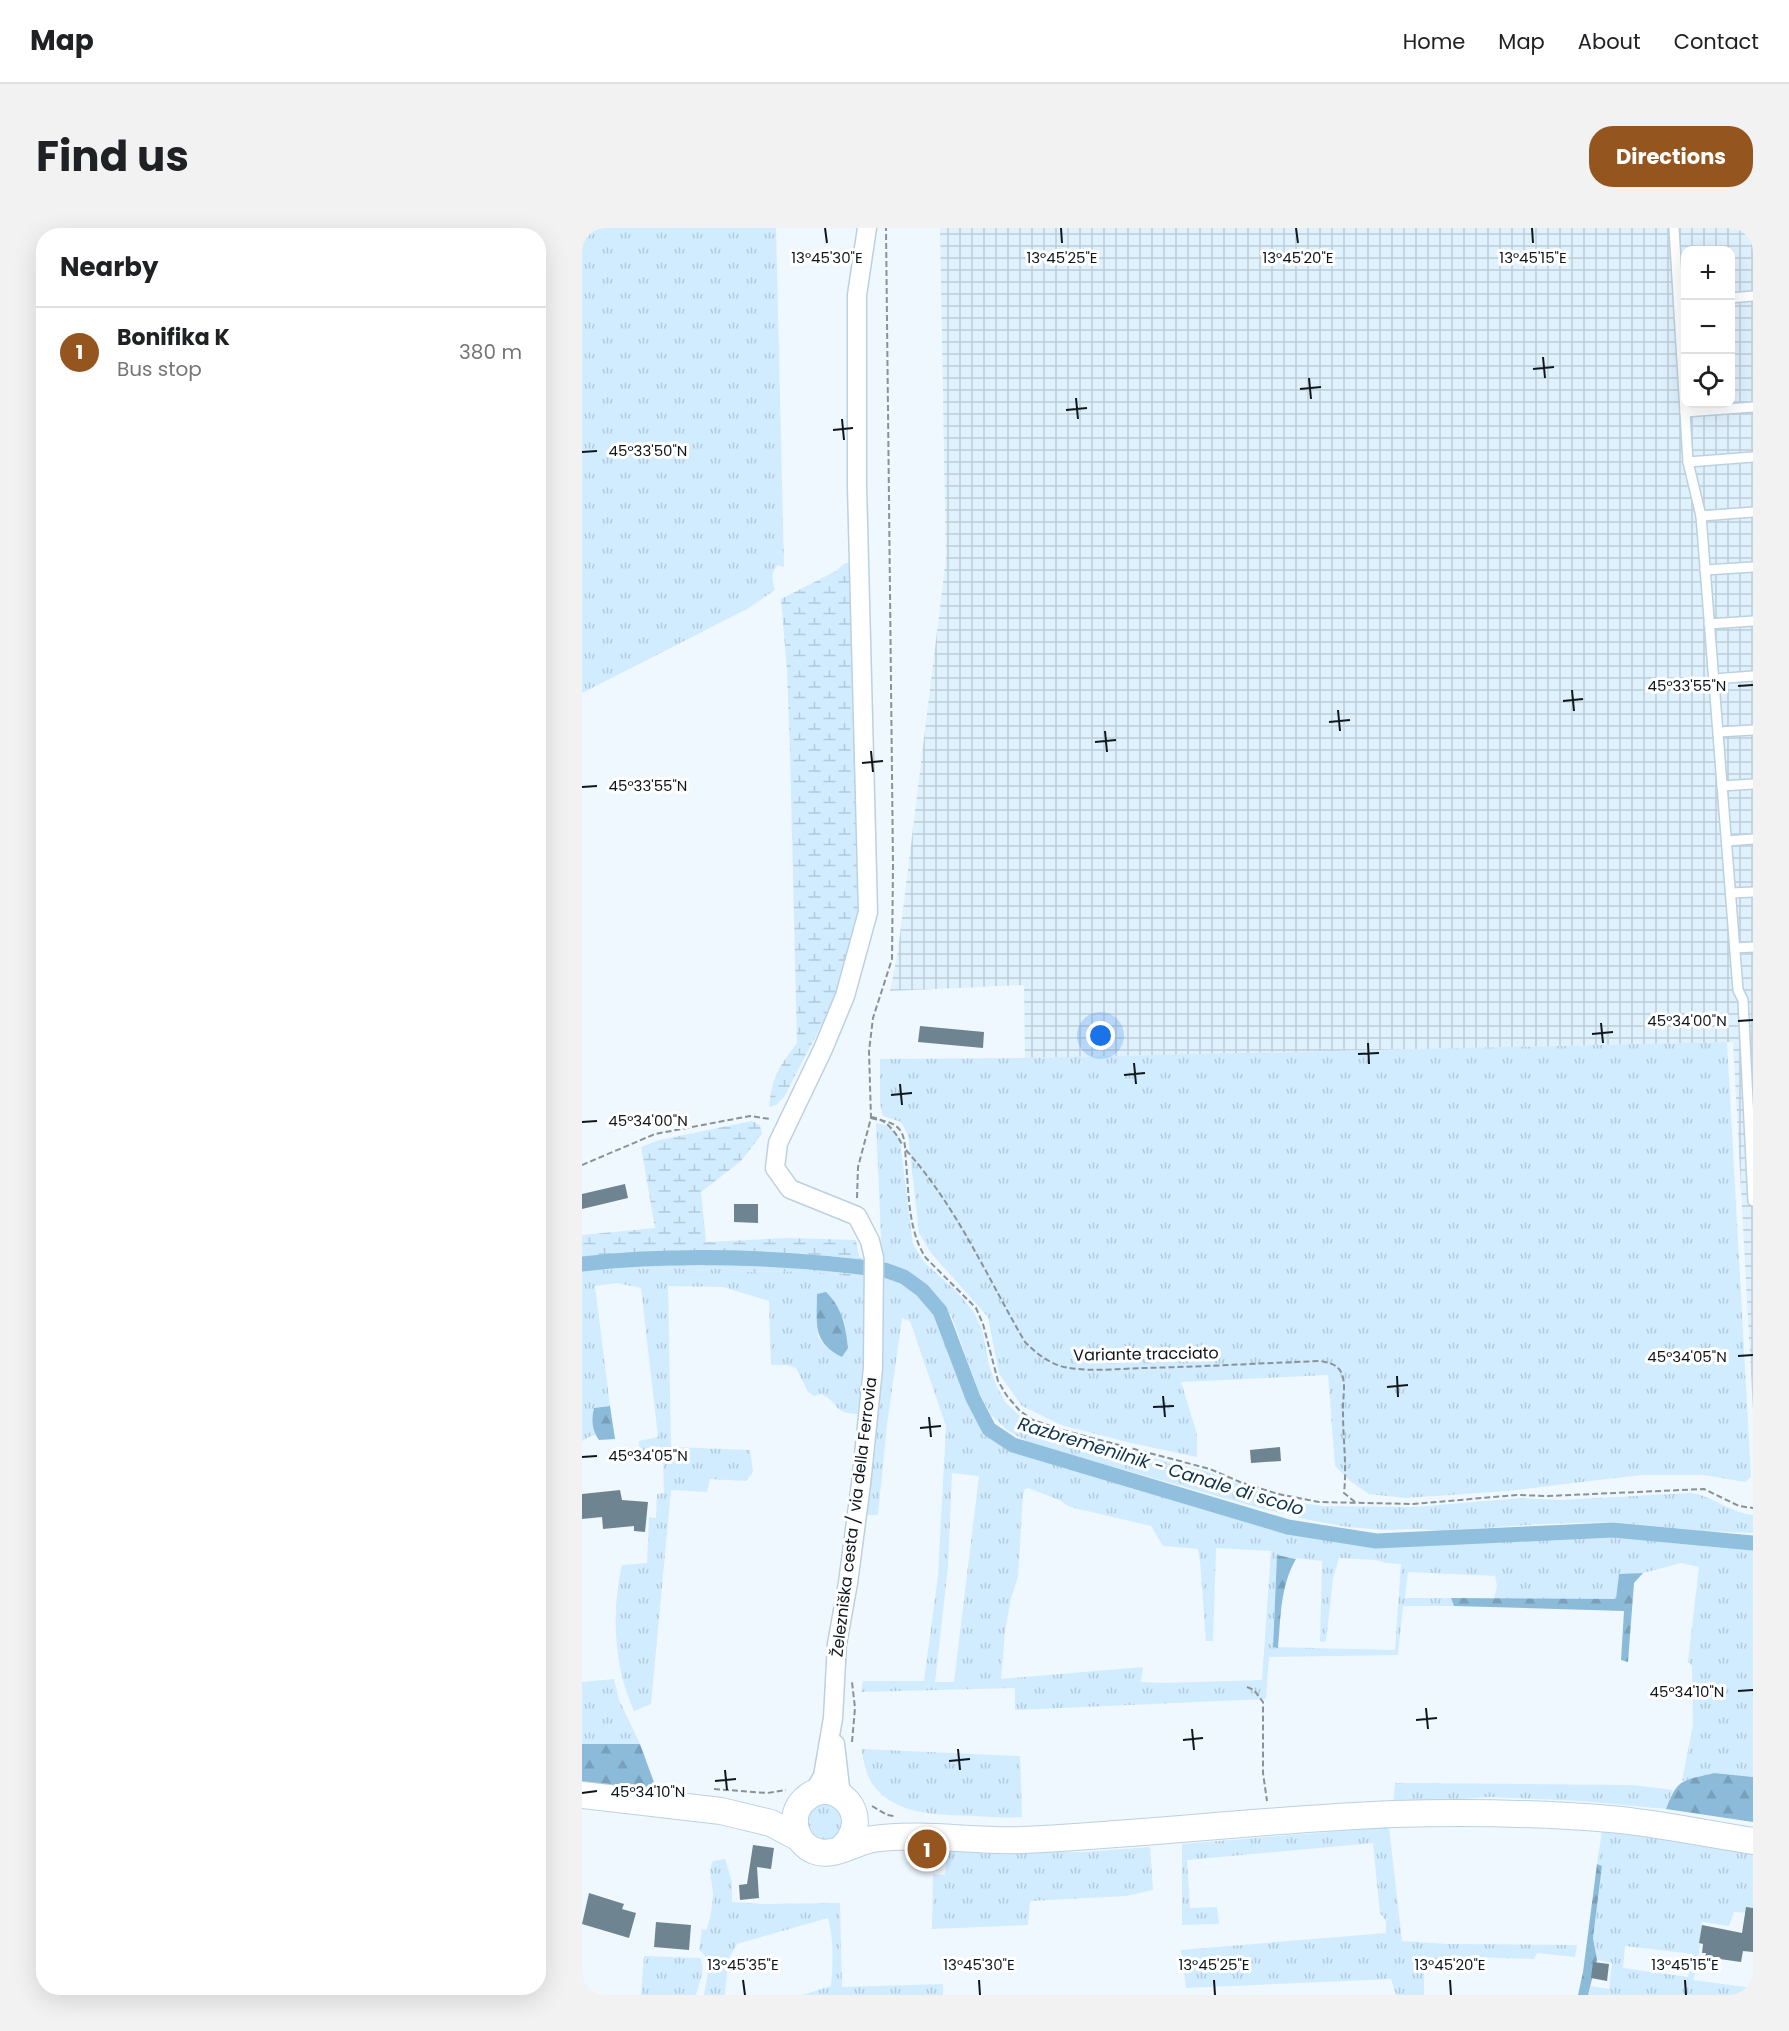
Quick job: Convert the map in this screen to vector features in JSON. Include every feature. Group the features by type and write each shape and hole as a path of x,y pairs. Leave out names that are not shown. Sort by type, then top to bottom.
{"main road":[{"path":"582,1795 714,1800 772,1807 802,1795 832,1792 854,1804 866,1820 915,1836"},
{"path":"802,1795 795,1819 795,1829 806,1846 825,1853 872,1839 915,1836 1020,1840 1394,1814 1516,1815 1612,1820 1753,1841"},
{"path":"714,1800 771,1823 799,1838"},
{"path":"843,1847 855,1831 854,1804"}],"street":[{"path":"857,1216 790,1189 775,1168 778,1143 823,1049 845,996 868,912 857,486 857,295 867,228"},
{"name":"Železniška cesta / via della Ferrovia","path":"802,1795 823,1776 832,1718 837,1644 850,1572 861,1484 873,1368 874,1258 870,1240 857,1216"},
{"name":"Železniška cesta / via della Ferrovia","path":"832,1718 854,1804"}],"lane":[{"path":"1674,228 1682,300"},
{"path":"1735,298 1753,296"},
{"path":"1683,354 1688,462 1701,516 1738,990 1748,1000 1753,1201"},
{"path":"1685,412 1753,406"},
{"path":"1688,462 1753,457"},
{"path":"1701,516 1753,512"},
{"path":"1705,570 1753,567"},
{"path":"1709,624 1753,621"},
{"path":"1714,679 1753,676"},
{"path":"1718,732 1753,730"},
{"path":"1722,786 1753,784"},
{"path":"1727,841 1753,839"},
{"path":"1731,893 1753,892"},
{"path":"1736,948 1753,947"}],"path":[{"path":"857,1216 858,1167 871,1117 869,1051 873,1018 892,959 893,842 886,228"},
{"path":"582,1165 655,1134 750,1116 788,1121"},
{"path":"871,1117 892,1123 902,1132 909,1198 919,1248 926,1258 976,1308 983,1324 998,1381 1020,1410 1033,1420 1062,1431 1210,1469 1240,1482 1278,1494 1319,1502 1413,1504 1516,1496 1704,1489 1739,1506 1753,1508"},
{"name":"Variante tracciato","path":"905,1149 924,1171 975,1249 1026,1342 1037,1354 1047,1360 1062,1366 1081,1369 1321,1361 1333,1364 1340,1371 1344,1384 1346,1472 1344,1493 1355,1502"},
{"path":"851,1746 855,1716 852,1674"},
{"path":"1247,1687 1254,1690 1263,1702 1264,1790 1267,1804 1278,1822"},
{"path":"714,1800 724,1789 802,1795"},
{"path":"854,1804 899,1817"}],"shaded area":[{"path":"940,228 1753,228 1753,1411 1733,1042 1025,1058 1024,985 890,991 898,951 946,558"}],"green space":[{"path":"582,228 776,228 784,567 778,565 774,571 775,590 747,609 582,693"},
{"path":"845,563 854,563 860,912 853,943 829,1011 784,1097 776,1105 769,1107 777,1072 797,1043 790,753 787,670 781,599 836,571"},
{"path":"1727,1042 1751,1477 1745,1482 1704,1475 1641,1475 1508,1491 1405,1498 1369,1494 1350,1481 1335,1466 1328,1375 1181,1382 1197,1434 1197,1457 1061,1425 1022,1406 999,1374 988,1317 931,1253 919,1233 908,1135 901,1122 883,1116 880,1104 880,1059 1025,1058"},
{"path":"752,1121 760,1125 762,1134 741,1161 701,1192 706,1242 788,1238 856,1240 859,1257 868,1259 868,1279 811,1271 744,1272 724,1268 582,1270 582,1235 655,1228 641,1147 659,1140"},
{"path":"876,1123 891,1128 900,1141 913,1244 924,1262 956,1291 973,1311 982,1329 989,1365 1006,1403 1019,1415 1039,1427 1081,1440 1205,1471 1295,1502 1322,1506 1415,1507 1521,1498 1560,1500 1691,1493 1753,1515 1753,1533 1704,1531 1613,1522 1441,1531 1348,1527 1256,1507 1032,1444 1007,1430 991,1415 979,1392 951,1315 936,1295 918,1279 882,1260"},
{"path":"724,1268 744,1272 811,1271 868,1279 862,1414 845,1412 821,1394 814,1396 808,1392 796,1368 787,1365 771,1365 769,1301 723,1287 668,1286 671,1447 750,1450 753,1472 746,1481 710,1479 707,1492 671,1490 651,1704 634,1711 627,1694 619,1658 616,1639 616,1602 622,1565 647,1563 649,1517 656,1518 657,1494 664,1493 663,1457 640,1459 639,1441 658,1437 641,1288 617,1283 595,1286 610,1406 594,1408 592,1417 595,1434 582,1441 582,1270","holes":["832,1297 823,1343 818,1336"]},
{"path":"883,1277 912,1291 936,1314 974,1410 983,1424 1004,1444 1048,1462 1280,1530 1350,1543 1384,1546 1617,1534 1753,1549 1753,1777 1714,1773 1682,1781 1693,1725 1692,1666 1688,1662 1699,1567 1681,1563 1643,1573 1619,1574 1617,1599 1494,1599 1497,1586 1495,1576 1408,1572 1405,1598 1451,1598 1454,1606 1403,1606 1398,1655 1269,1657 1266,1699 1015,1710 1015,1688 861,1692 863,1681 924,1681 938,1576 946,1426 910,1321 902,1318 887,1425 878,1515 865,1515 882,1336","holes":["952,1473 979,1476 954,1682 935,1682 948,1566","1028,1488 1059,1500 1070,1507 1151,1526 1163,1546 1198,1549 1206,1641 1213,1641 1216,1548 1271,1551 1262,1680 1141,1682 1143,1667 1001,1679 1005,1632 1011,1598 1018,1577 1025,1489","1277,1556 1322,1561 1320,1642 1326,1641 1333,1578 1339,1558 1401,1564 1395,1650 1273,1647"]},
{"path":"826,1292 836,1304 844,1325 848,1348 842,1357 825,1345 818,1331 817,1294"},
{"path":"610,1406 615,1439 599,1440 593,1425 594,1408"},
{"path":"1277,1555 1296,1559 1284,1591 1278,1648 1273,1647"},
{"path":"1643,1573 1634,1583 1628,1662 1621,1660 1624,1611 1454,1606 1451,1598 1616,1599 1619,1574"},
{"path":"614,1679 619,1700 640,1744 582,1744 582,1682"},
{"path":"582,1744 640,1744 655,1785 651,1790 582,1784"},
{"path":"861,1749 1020,1756 1022,1817 934,1814 894,1803 873,1785"},
{"path":"1714,1773 1753,1777 1753,1822 1666,1809 1674,1791 1683,1782"},
{"path":"1395,1783 1633,1785 1673,1790 1666,1809 1581,1801 1489,1797 1393,1804"},
{"path":"825,1804 837,1810 843,1822 837,1834 825,1840 813,1834 807,1822 813,1810"},
{"path":"1389,1827 1402,1941 1447,1944 1577,1945 1575,1957 1537,1953 1534,1959 1471,1957 1465,1963 1424,1965 1424,1995 1396,1995 1391,1979 1186,1988 1181,1950 1386,1933 1386,1921 1380,1913 1373,1843 1187,1860 1190,1908 1217,1907 1219,1924 1182,1925 1182,1844"},
{"path":"1608,1828 1753,1851 1753,1913 1734,1912 1729,1926 1702,1922 1698,1965 1693,1980 1753,1988 1753,1995 1588,1995 1591,1986 1609,1989 1612,1963 1597,1960 1593,1938 1602,1866 1597,1864 1602,1831","holes":["1625,1946 1693,1954 1688,1977 1623,1968"]},
{"path":"1150,1847 1153,1890 1126,1896 1030,1901 1028,1925 932,1929 933,1874 945,1875 947,1852 1084,1852"},
{"path":"725,1859 732,1882 732,1902 840,1903 842,1987 943,1984 943,1995 802,1995 831,1986 832,1951 828,1918 737,1944 728,1960 725,1995 704,1995 708,1965 704,1954 699,1950 702,1929 706,1930 712,1908 710,1869 713,1861"},
{"path":"1597,1864 1602,1866 1593,1938 1597,1960 1588,1995 1578,1995 1583,1972"},
{"path":"644,1956 700,1958 702,1972 696,1995 641,1995"}],"building":[{"path":"920,1026 984,1032 983,1048 918,1042"},
{"path":"625,1184 628,1198 582,1209 582,1194"},
{"path":"734,1204 758,1204 758,1223 734,1222"},
{"path":"1280,1447 1281,1461 1251,1463 1250,1450"},
{"path":"620,1490 622,1500 648,1502 645,1532 634,1531 634,1526 603,1529 602,1517 582,1519 582,1494"},
{"path":"753,1845 774,1848 771,1869 757,1867 759,1898 740,1900 739,1885 747,1884"},
{"path":"589,1893 624,1904 622,1909 636,1913 629,1938 582,1924"},
{"path":"1746,1907 1753,1908 1753,1952 1743,1951 1741,1962 1705,1957 1706,1953 1702,1953 1703,1944 1699,1943 1702,1925 1742,1933"},
{"path":"656,1922 691,1925 689,1950 654,1947"},
{"path":"1593,1962 1609,1964 1607,1981 1591,1978"}],"waterway":[{"name":"Razbremenilnik - Canale di scolo","path":"582,1264 657,1258 772,1259 885,1270 904,1277 922,1290 940,1311 973,1398 989,1429 1013,1445 1288,1527 1376,1541 1613,1530 1753,1543"}],"place":[{"name":"Bonifika K","path":"927,1849"}]}
